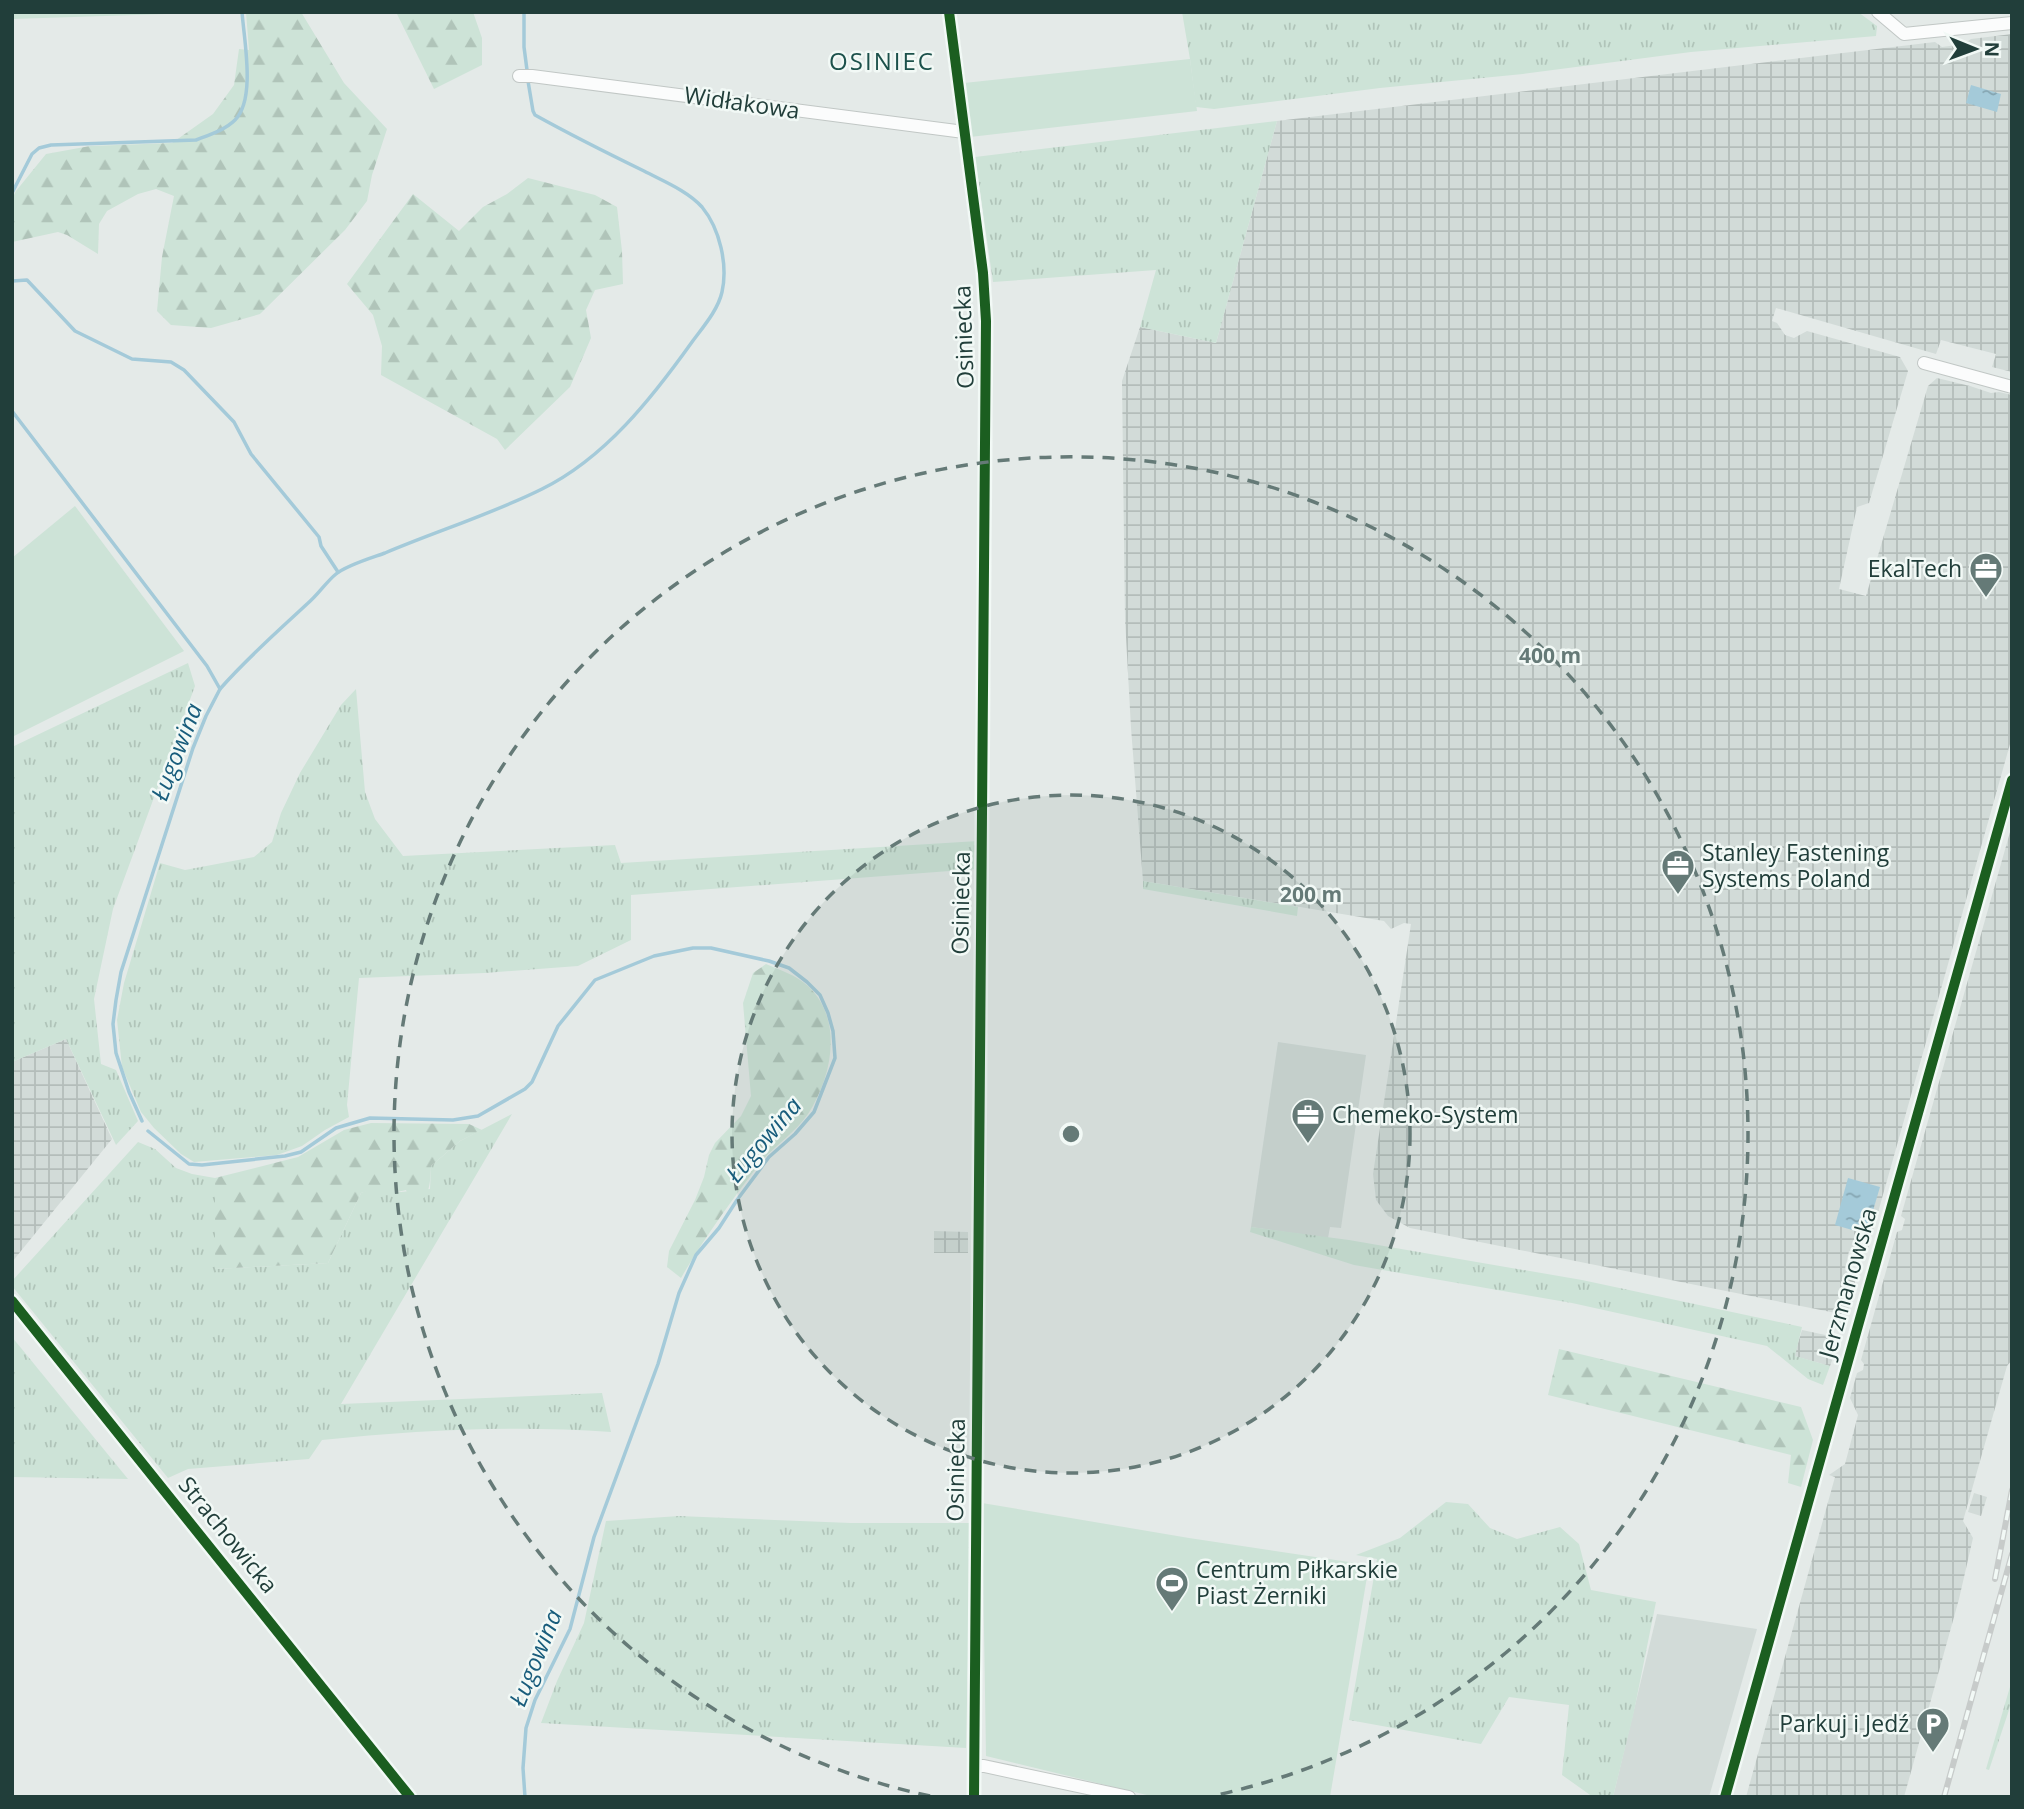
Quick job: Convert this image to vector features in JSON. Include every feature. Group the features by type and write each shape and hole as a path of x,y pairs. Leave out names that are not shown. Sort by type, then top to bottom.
{"street":[{"name":"Osiniecka","path":"949,12 983,273 987,382 974,1797"},
{"path":"1878,12 1904,34 2012,23"},
{"name":"Widłakowa","path":"519,76 964,131"},
{"path":"1924,363 2012,387"},
{"name":"Jerzmanowska","path":"1725,1797 2012,780"},
{"name":"Strachowicka","path":"12,1301 410,1797"},
{"path":"974,1766 1129,1797"}],"shaded area":[{"path":"2012,34 2012,372 1992,367 1996,354 1941,340 1936,354 1776,308 1772,321 1777,323 1785,335 1794,338 1807,331 1900,357 1908,371 1869,503 1857,507 1839,589 1866,596 1928,386 1937,378 1991,393 2012,395 2012,737 1868,1248 1860,1252 1849,1251 1845,1270 1854,1277 1856,1288 1851,1307 1841,1314 1410,1228 1388,1216 1376,1200 1373,1174 1411,924 1404,923 1391,929 1384,921 1143,881 1125,619 1122,381 1140,327 1216,343 1277,121 1935,42 1942,47 1964,44 1971,39"},
{"path":"2012,825 2012,1360 2007,1366 1963,1521 1973,1538 1959,1599 1904,1797 1746,1797 1835,1477 1829,1475 1845,1464 1858,1415 1850,1398 1857,1373 1863,1370 1864,1364 1861,1360 1897,1232 1902,1230 1905,1219 1901,1216"},
{"path":"66,1039 112,1139 12,1262 12,1062"},
{"name":"Chemeko-System","path":"1278,1042 1366,1055 1341,1228 1330,1227 1328,1238 1251,1227"},
{"path":"934,1231 968,1232 968,1253 934,1253"},
{"path":"1802,1330 1835,1337 1839,1341 1830,1366 1794,1356"},
{"path":"1974,1493 1987,1497 1981,1516 1968,1512"},
{"path":"1657,1614 1757,1629 1709,1797 1613,1797"}],"green space":[{"path":"12,12 228,12 12,19"},
{"path":"246,12 301,12 344,83 387,129 372,175 367,201 345,230 260,314 211,328 171,325 157,311 162,257 174,196 156,189 138,194 107,211 99,224 98,254 58,232 12,242 12,199 46,154 90,146 172,143 213,114 234,85 239,49 249,50"},
{"path":"396,12 473,12 482,38 482,65 434,89"},
{"path":"1182,12 1858,12 1877,26 1876,36 1691,52 1214,109 1196,107"},
{"path":"1190,59 1197,111 970,137 964,83"},
{"path":"1277,121 1216,343 1140,327 1156,270 993,282 975,157"},
{"path":"528,178 595,195 617,207 623,284 595,290 586,310 591,338 570,387 505,450 497,439 381,375 382,346 373,315 347,284 413,194 459,231 483,207"},
{"path":"75,506 184,651 12,737 12,558"},
{"path":"188,663 195,686 113,909 94,999 101,1064 116,1070 138,1121 116,1145 66,1039 12,1062 12,747"},
{"path":"356,689 365,792 375,819 403,856 615,845 621,863 978,841 976,869 631,895 631,940 578,966 359,978 347,1105 349,1117 302,1146 277,1155 194,1162 181,1154 141,1112 122,1067 117,1020 124,983 160,863 185,870 254,857 272,842 281,813 300,773 341,705"},
{"path":"1143,881 1298,907 1297,916 1143,889"},
{"path":"766,964 798,979 808,986 819,1000 827,1015 830,1032 828,1066 808,1114 760,1163 681,1278 667,1267 669,1251 695,1200 715,1143 741,1116 751,1096 743,1003 753,973"},
{"path":"512,1114 341,1404 602,1393 611,1432 466,1430 322,1440 309,1459 188,1469 168,1478 12,1286 12,1281 138,1142 155,1149 176,1168 215,1178 215,1269 328,1263 361,1193 371,1189 401,1192 430,1189 431,1166 460,1141"},
{"path":"371,1123 469,1124 482,1130 460,1141 431,1166 428,1190 418,1203 412,1205 406,1190 361,1193 328,1263 215,1269 215,1178 298,1157 344,1130"},
{"path":"1251,1227 1349,1240 1582,1280 1802,1327 1795,1356 1830,1366 1823,1385 1808,1379 1767,1346 1572,1303 1354,1265 1250,1232"},
{"path":"12,1337 128,1479 12,1477"},
{"path":"1559,1349 1801,1407 1813,1440 1801,1487 1788,1483 1791,1455 1548,1395"},
{"path":"1446,1502 1468,1504 1490,1528 1517,1539 1560,1527 1579,1544 1591,1590 1656,1602 1613,1797 1593,1797 1562,1775 1569,1705 1509,1697 1481,1744 1349,1720 1377,1559 1356,1555 1400,1538"},
{"name":"Centrum Piłkarskie Piast Żerniki","path":"982,1503 1369,1565 1330,1797 1155,1797 986,1756"},
{"path":"679,1516 851,1523 971,1523 966,1748 541,1723 584,1623 606,1521"},
{"path":"2012,1680 2012,1701 1989,1770 1986,1769"}],"water":[{"path":"1971,85 2001,94 1997,112 1966,103"},
{"path":"1848,1178 1880,1187 1866,1234 1835,1225"}],"waterway":[{"path":"12,193 32,154 39,148 51,145 196,140 231,124 241,110 247,84 242,12"},
{"path":"524,12 527,70"},
{"path":"220,689 341,571 523,498 565,476 586,461 607,444 644,405 717,305 724,281 723,259 714,226 702,207 675,187 535,115 528,81"},
{"path":"12,281 27,280 75,331 132,359 171,362 184,370 234,422 251,454 319,537 321,546 338,572"},
{"name":"Ługowina","path":"12,411 207,666 220,689 193,748 121,972 113,1024 116,1053 142,1121"},
{"name":"Ługowina","path":"148,1131 189,1164 202,1165 301,1152 336,1128 370,1118 453,1120 478,1116 525,1089 532,1082 558,1026 595,980 654,956 693,948 711,948 789,968 820,995 833,1031 835,1058 814,1112 795,1134 769,1157 719,1228 696,1255 679,1293 658,1364 594,1537 570,1629 535,1700 526,1728 523,1768 525,1797"}],"railway":[{"path":"1995,1579 2012,1490"},
{"path":"1944,1797 2012,1554"}],"cycle path":[{"path":"949,12 983,273 986,321 974,1797"},
{"path":"1725,1797 2012,780"},
{"path":"12,1301 410,1797"}],"place":[{"name":"EkalTech","path":"1986,599"},
{"name":"Stanley Fastening Systems Poland","path":"1678,896"},
{"name":"Chemeko-System","path":"1308,1145"},
{"name":"Centrum Piłkarskie Piast Żerniki","path":"1172,1613"},
{"name":"Parkuj i Jedź","path":"1933,1754"}],"district":[{"name":"OSINIEC","path":"882,62"}]}
